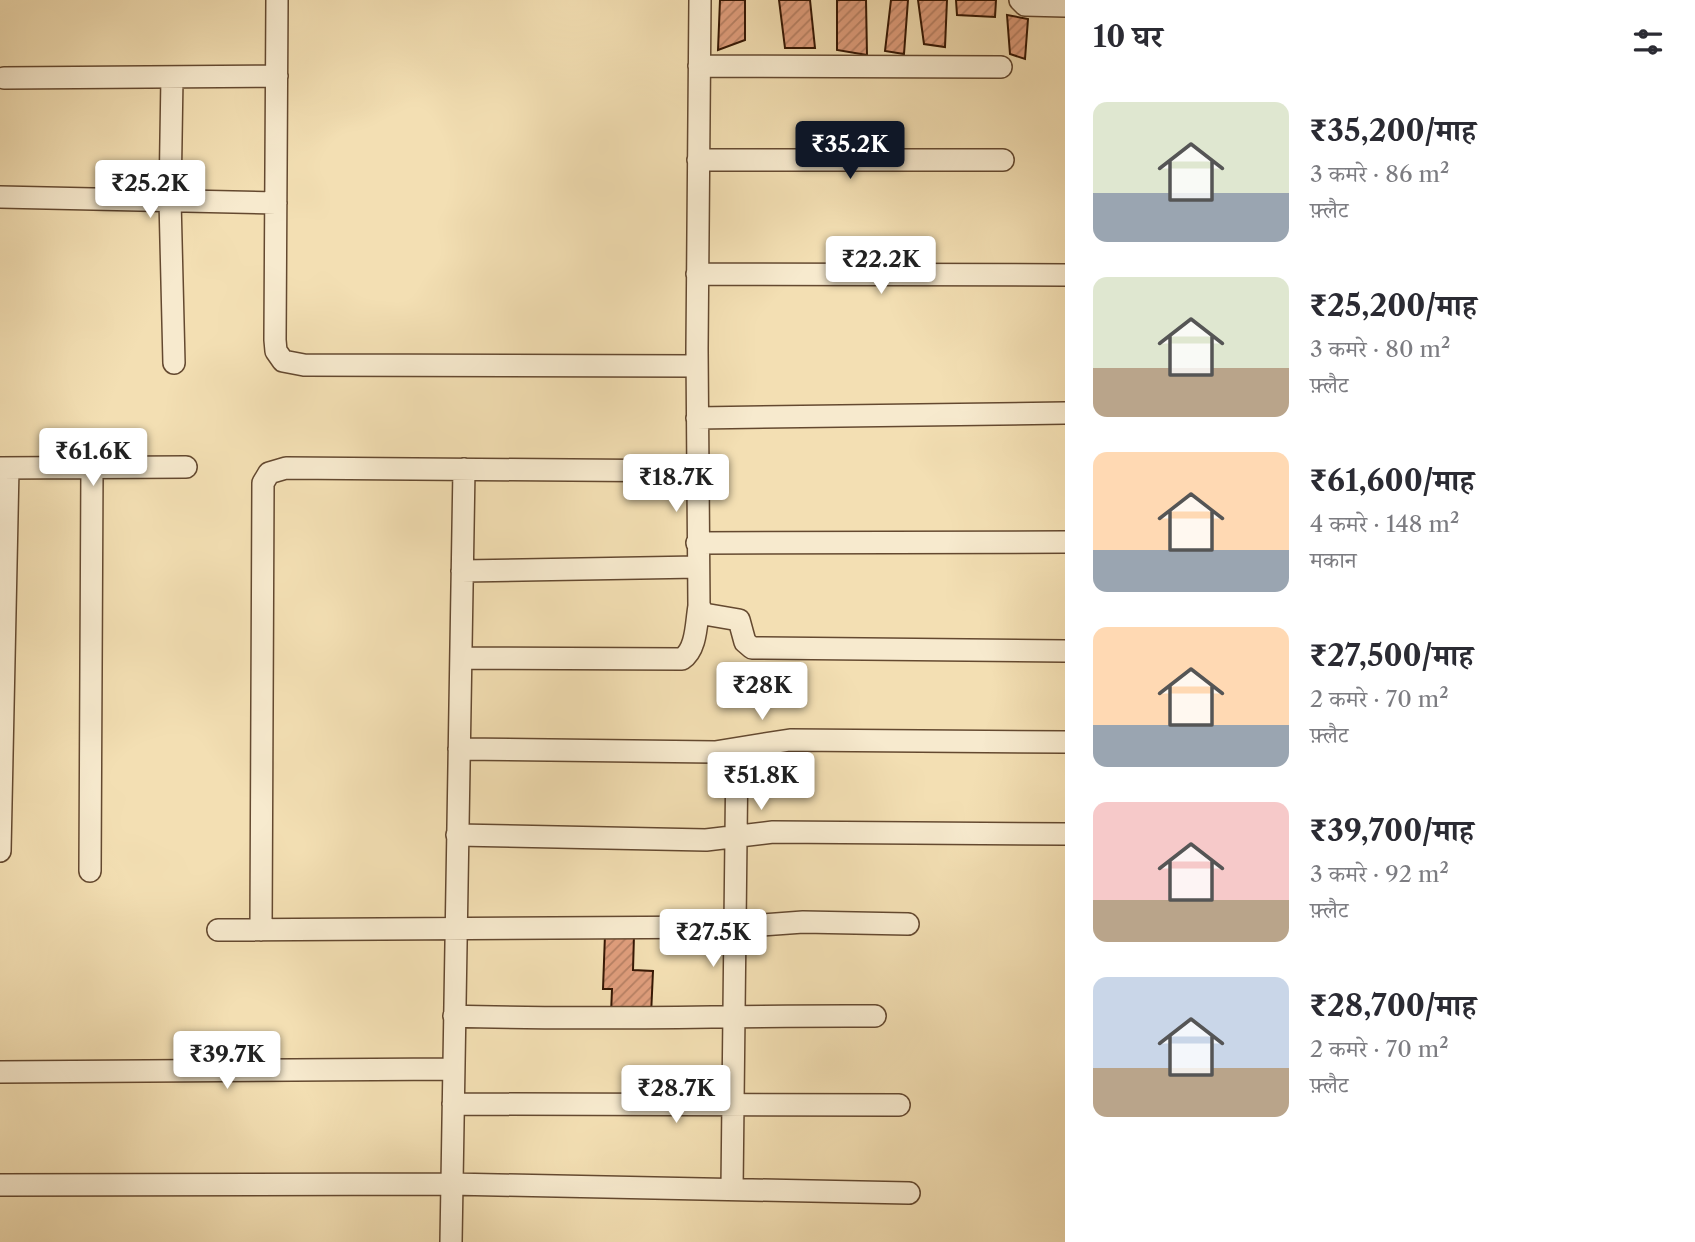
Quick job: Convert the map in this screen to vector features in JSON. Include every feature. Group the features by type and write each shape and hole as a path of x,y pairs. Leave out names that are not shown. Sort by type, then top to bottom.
{"street":[{"path":"277,0 275,340 276,351 283,361 304,365 697,366"},
{"path":"461,658 682,659 689,654 692,646 699,606 697,274 700,0"},
{"path":"1020,0 1025,5 1065,6"},
{"path":"699,66 1002,67"},
{"path":"4,78 277,76"},
{"path":"172,77 170,200 174,363"},
{"path":"698,160 1003,160"},
{"path":"0,197 276,202"},
{"path":"697,274 1065,275"},
{"path":"697,418 1065,413"},
{"path":"90,871 92,467"},
{"path":"0,851 4,468 186,467"},
{"path":"261,930 265,477 274,470 286,468 697,471"},
{"path":"451,1242 464,469"},
{"path":"697,543 1065,542"},
{"path":"462,571 698,567"},
{"path":"699,606 704,614 739,620 745,642 752,648 1065,651"},
{"path":"459,749 737,749 790,740 1065,742"},
{"path":"732,1189 737,749"},
{"path":"457,835 706,840 773,832 1065,834"},
{"path":"218,930 734,927 803,922 908,924"},
{"path":"454,1016 659,1020 734,1016 875,1016"},
{"path":"0,1072 453,1069"},
{"path":"453,1104 899,1105"},
{"path":"0,1185 451,1184 909,1193"}],"building":[{"path":"720,0 745,0 745,40 718,50"},
{"path":"779,0 810,0 815,48 785,48"},
{"path":"837,0 866,0 867,55 837,50"},
{"path":"891,0 908,0 904,54 885,51"},
{"path":"918,0 947,0 945,47 924,44"},
{"path":"956,0 996,0 995,17 957,15"},
{"path":"1007,15 1028,19 1025,59 1010,54"},
{"path":"605,934 634,935 633,970 653,971 651,1015 611,1014 612,989 603,989"}]}
